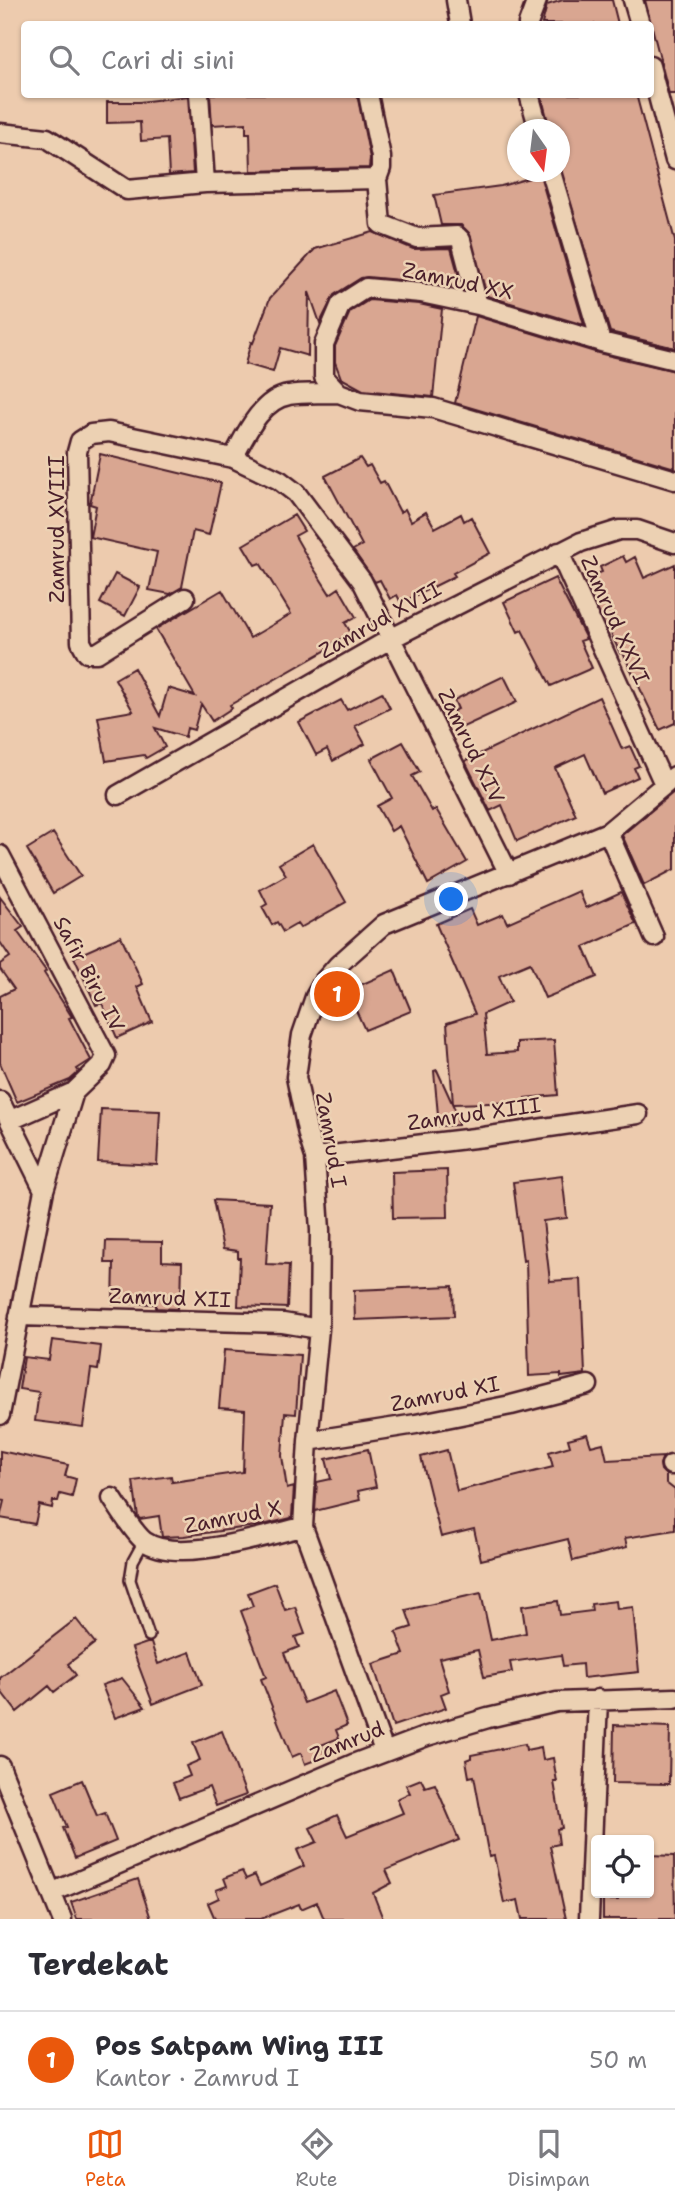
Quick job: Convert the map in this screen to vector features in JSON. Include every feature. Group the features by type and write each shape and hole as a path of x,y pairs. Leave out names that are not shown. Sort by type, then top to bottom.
{"street":[{"path":"456,0 460,21"},
{"path":"529,21 537,0"},
{"path":"633,0 639,21"},
{"path":"654,81 675,160"},
{"path":"199,98 205,183"},
{"path":"369,98 381,157 377,179 382,226 417,238 457,236 478,305"},
{"path":"530,98 536,119"},
{"path":"0,133 47,138 127,190 205,183 377,179"},
{"path":"554,182 601,342"},
{"name":"Zamrud XX","path":"339,393 324,377 324,344 341,304 366,288 421,293 478,305 601,342 675,360"},
{"path":"233,458 247,431 268,406 286,395 339,393 360,401 433,408 675,480"},
{"name":"Zamrud XVIII","path":"185,598 97,653 87,653 81,642 77,452 80,441 91,434 109,432 233,458 279,480 296,493 362,581 392,638"},
{"name":"Zamrud XVII","path":"118,795 392,638 559,552 606,532 620,530 637,530 675,543"},
{"name":"Zamrud XXVI","path":"559,552 670,780"},
{"name":"Zamrud XIV","path":"392,638 509,874"},
{"name":"Zamrud I","path":"384,1751 303,1527 319,1329 320,1230 315,1157 296,1077 302,1035 315,997 324,981 384,924 608,832 670,780"},
{"path":"608,832 654,936"},
{"name":"Safir Biru IV","path":"0,855 106,1053 102,1065 74,1092 44,1190 0,1415"},
{"path":"10,1120 74,1092"},
{"path":"0,1101 44,1190"},
{"name":"Zamrud XIII","path":"315,1157 483,1137 638,1114"},
{"name":"Zamrud XII","path":"19,1317 283,1324 319,1329"},
{"name":"Zamrud XI","path":"308,1441 416,1424 511,1405 588,1385"},
{"path":"112,1498 144,1541"},
{"name":"Zamrud X","path":"144,1541 170,1551 198,1550 303,1527"},
{"name":"Zamrud","path":"52,1892 384,1751 488,1718 558,1702 675,1698"},
{"path":"589,1919 598,1699"},
{"path":"0,1766 62,1919"}],"lane":[{"path":"144,1541 133,1561 130,1580 149,1636"}],"building":[{"path":"563,0 612,0 617,21 543,21 547,5"},
{"path":"645,0 675,0 675,94 669,94 654,35 654,21 650,21"},
{"path":"188,98 193,173 169,175 167,139 141,141 140,122 107,123 107,102"},
{"path":"210,98 358,98 370,158 369,168 251,171 250,133 246,133 246,123 212,125"},
{"path":"542,98 637,98 675,241 675,348 610,332 564,182 570,182 570,119 547,119"},
{"path":"515,182 542,182 584,325 487,296 469,233 461,225 441,225 434,195"},
{"path":"373,232 413,249 451,248 459,277 450,279 451,287 361,278 334,295 320,323 309,292 308,356 280,348 273,372 245,364 251,342 253,343 270,298 315,249"},
{"path":"369,300 419,304 442,309 433,397 363,390 341,378 335,362 335,346 350,312"},
{"path":"476,316 598,353 675,371 675,468 455,403"},
{"path":"100,454 221,483 209,535 193,531 182,587 170,594 149,590 157,552 90,537 96,506 90,504"},
{"path":"360,458 366,467 370,465 380,483 384,481 400,512 405,509 411,521 426,512 435,528 461,514 464,521 471,517 490,553 453,573 455,576 401,603 397,595 390,599 380,580 375,582 353,550 362,545 325,476"},
{"path":"294,515 304,531 295,536 311,564 330,594 339,588 356,617 345,623 351,633 230,705 232,708 212,721 201,704 194,730 187,728 185,737 155,728 165,747 146,758 144,755 106,761 98,717 133,711 115,679 134,668 160,716 168,688 195,696 156,629 222,590 250,638 291,614 260,563 255,565 243,545"},
{"path":"623,556 626,562 635,557 644,578 675,564 675,723 660,730 622,651 620,653 593,600 598,598 589,577 602,572 600,567"},
{"path":"115,574 140,587 125,616 100,603"},
{"path":"555,578 586,639 580,641 592,668 551,686 522,630 518,632 504,602"},
{"path":"504,676 517,702 461,728 453,711 458,709 454,700"},
{"path":"382,692 390,708 355,726 365,744 333,761 327,749 316,755 299,722 341,700 347,710"},
{"path":"599,697 622,749 630,746 639,766 634,768 638,777 602,793 585,754 555,768 576,815 517,841 502,805 490,811 465,761"},
{"path":"403,742 420,772 412,776 432,811 436,809 467,862 428,884 399,826 391,831 377,806 392,798 371,759"},
{"path":"675,791 675,869 644,885 622,835"},
{"path":"53,833 81,876 53,893 27,849"},
{"path":"313,844 346,902 300,928 297,924 283,932 277,922 272,925 262,907 267,904 260,890 286,875 279,864"},
{"path":"579,891 586,908 621,892 636,924 584,947 597,977 545,998 530,963 499,976 510,1002 483,1014 487,1054 517,1052 517,1042 554,1040 558,1095 525,1098 525,1102 453,1104 447,1023 475,1014 436,924 470,909 477,925 503,914 507,923"},
{"path":"0,897 23,927 17,931 46,971 44,973 72,1017 69,1018 91,1060 77,1069 79,1072 70,1080 17,1102 0,1063 0,996 14,989 0,969 0,964 10,957 0,942"},
{"path":"121,936 143,984 137,987 152,1022 117,1038 102,1003 96,1005 74,957"},
{"path":"394,970 411,1011 365,1030 347,991"},
{"path":"437,1070 457,1114 458,1125 439,1126 434,1071"},
{"path":"101,1109 160,1111 157,1165 98,1162"},
{"path":"447,1170 448,1217 393,1218 392,1172"},
{"path":"562,1176 567,1218 543,1221 550,1281 581,1279 585,1374 561,1377 561,1374 529,1376 526,1260 523,1261 513,1182"},
{"path":"213,1200 270,1203 266,1264 289,1265 287,1308 238,1306 240,1258 238,1251 223,1249"},
{"path":"106,1241 162,1242 162,1261 182,1262 181,1304 177,1304 177,1309 156,1308 156,1304 113,1303 114,1263 105,1263"},
{"path":"453,1286 454,1316 355,1320 354,1290"},
{"path":"52,1340 101,1346 98,1370 91,1369 83,1427 35,1421 39,1392 19,1389 24,1357 49,1360"},
{"path":"224,1350 300,1355 296,1414 285,1413 282,1456 287,1489 294,1487 292,1516 263,1525 162,1537 159,1516 138,1517 133,1481 171,1476 172,1482 243,1472 245,1410 219,1408"},
{"path":"587,1434 591,1446 603,1443 607,1460 663,1457 661,1470 666,1475 666,1483 675,1490 675,1530 625,1538 627,1547 573,1561 568,1539 481,1560 474,1529 441,1537 421,1457 447,1450 457,1491 553,1467 549,1452 570,1446 568,1439"},
{"path":"368,1449 376,1487 358,1491 360,1500 315,1511 317,1482 331,1479 326,1459"},
{"path":"0,1451 68,1465 65,1476 76,1479 72,1497 60,1494 58,1501 53,1501 52,1508 39,1505 35,1524 0,1518 4,1501 0,1500"},
{"path":"275,1583 285,1610 295,1607 305,1634 295,1637 299,1647 284,1653 304,1703 334,1691 347,1725 336,1730 339,1738 321,1745 326,1756 305,1764 301,1753 292,1757 261,1679 266,1677 241,1611 253,1606 248,1593"},
{"path":"481,1593 491,1640 526,1633 522,1606 558,1601 560,1615 592,1611 591,1604 616,1601 617,1609 633,1607 639,1672 583,1678 582,1664 563,1666 561,1655 510,1662 512,1672 484,1677 478,1650 439,1658 449,1691 441,1694 446,1708 393,1726 373,1664 404,1654 396,1632 412,1627 406,1610"},
{"path":"76,1619 95,1643 68,1664 76,1675 54,1692 49,1686 17,1712 0,1690 0,1678"},
{"path":"151,1643 158,1664 190,1652 202,1685 153,1704 132,1648"},
{"path":"122,1678 145,1707 115,1718 102,1685"},
{"path":"614,1725 670,1727 669,1784 613,1783"},
{"path":"222,1731 246,1795 216,1806 209,1787 179,1798 173,1783 190,1776 186,1766 200,1760 193,1743"},
{"path":"525,1744 526,1750 541,1747 543,1760 553,1758 562,1828 557,1829 559,1844 550,1846 566,1919 522,1919 518,1900 504,1903 494,1856 489,1857 474,1776 469,1777 466,1760 471,1758 471,1755"},
{"path":"421,1779 425,1787 435,1784 459,1840 386,1870 392,1883 373,1893 383,1919 324,1919 317,1902 301,1909 299,1904 261,1919 215,1919 208,1903 219,1898 216,1890 227,1886 224,1878 242,1871 246,1879 255,1875 260,1886 304,1866 297,1850 317,1842 310,1828 337,1815 347,1836 403,1813 397,1799 410,1793 406,1785"},
{"path":"82,1780 97,1816 105,1813 116,1841 75,1858 63,1828 67,1827 53,1792"},
{"path":"654,1855 674,1856 675,1919 603,1919 603,1900 654,1898"},
{"path":"138,1879 151,1919 77,1919 71,1902"}],"place":[{"name":"Pos Satpam Wing III","path":"337,994"}]}
